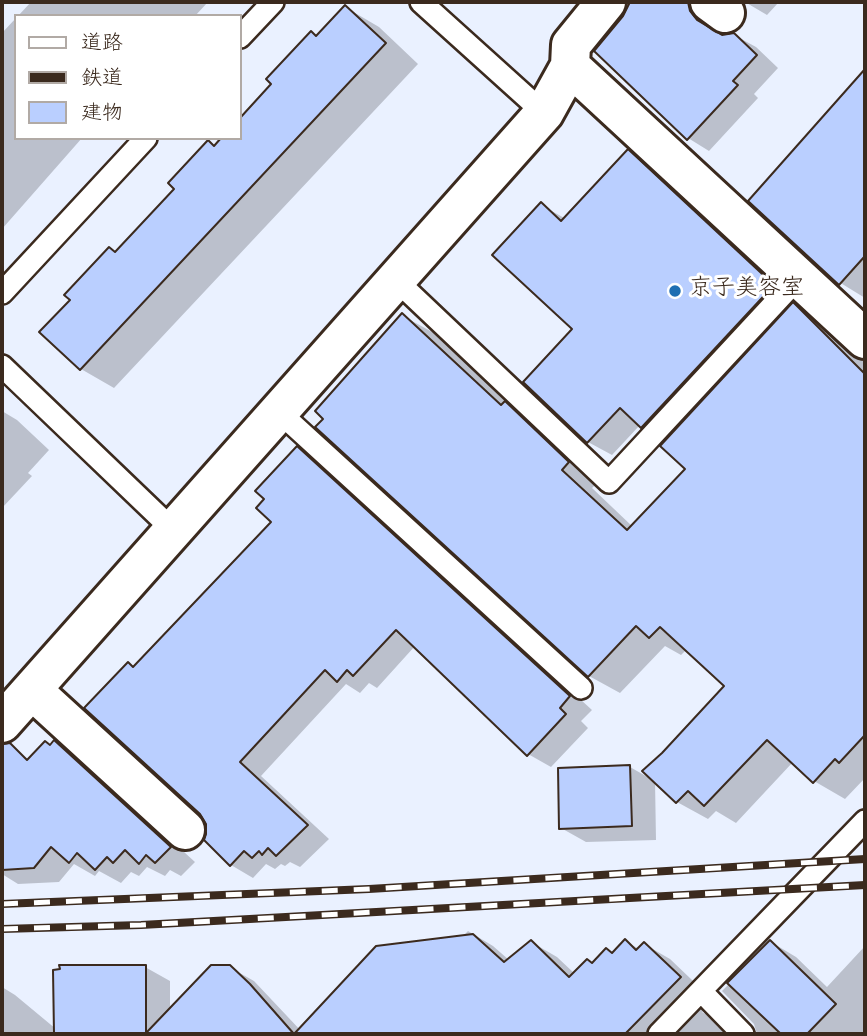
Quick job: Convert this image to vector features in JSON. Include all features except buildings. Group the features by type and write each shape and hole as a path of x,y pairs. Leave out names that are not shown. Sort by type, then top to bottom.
{"street":[{"path":"2,723 544,113 570,66 571,46 606,2"},
{"path":"570,66 865,339"},
{"path":"32,690 185,830"}],"lane":[{"path":"242,35 273,2"},
{"path":"421,2 544,113"},
{"path":"2,293 144,140"},
{"path":"396,280 608,482 799,277"},
{"path":"2,366 173,530"},
{"path":"278,411 581,688"},
{"path":"659,1034 865,821"},
{"path":"701,991 743,1034"}],"railway":[{"path":"2,904 369,889 865,859"},
{"path":"2,929 141,925 865,885"}],"place":[{"name":"京子美容室","path":"675,291"}]}
